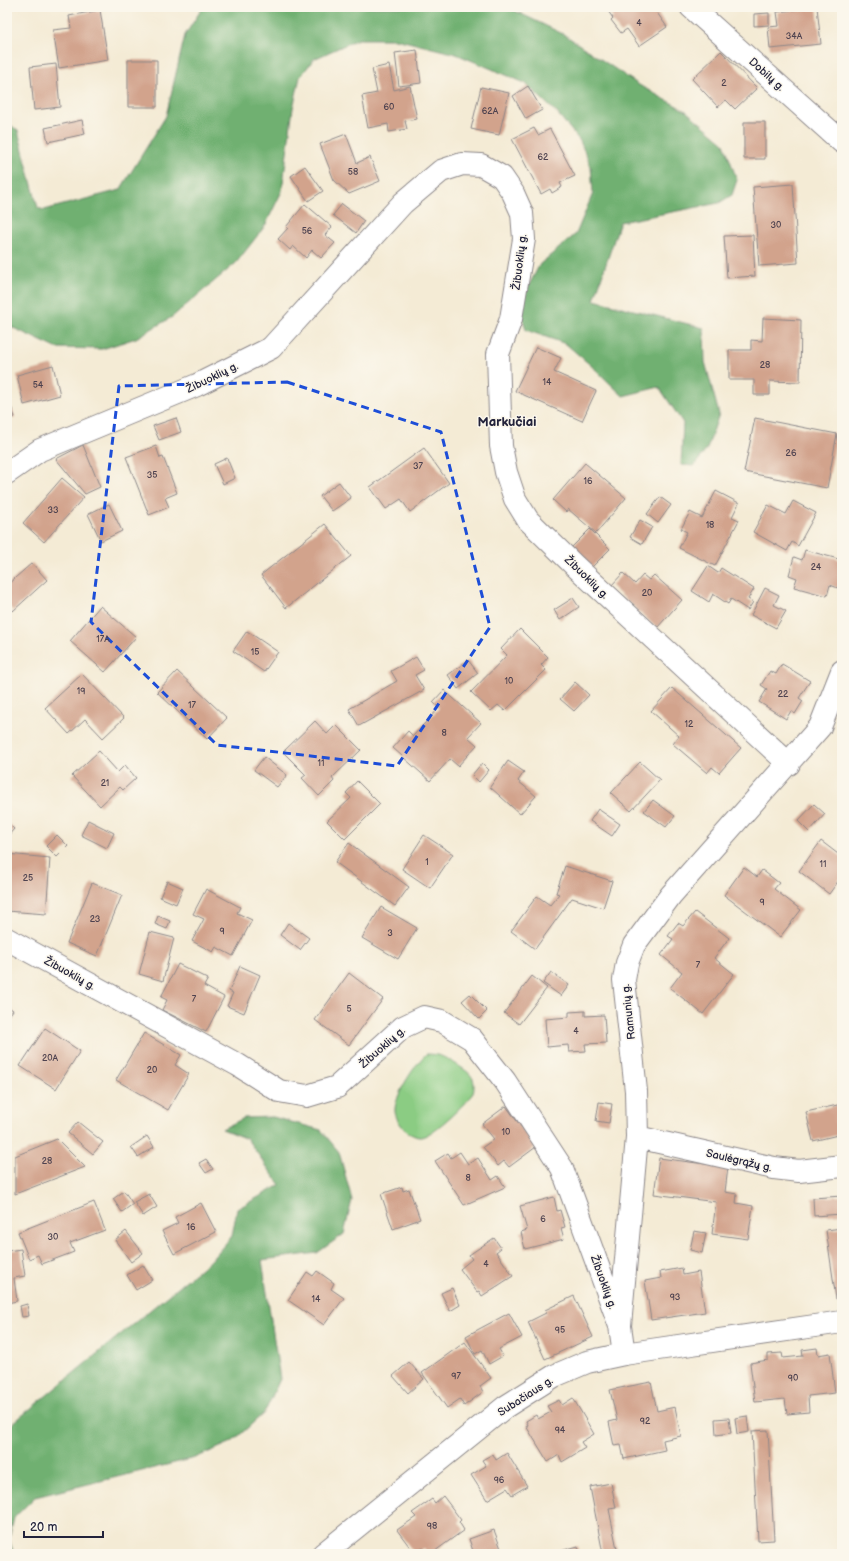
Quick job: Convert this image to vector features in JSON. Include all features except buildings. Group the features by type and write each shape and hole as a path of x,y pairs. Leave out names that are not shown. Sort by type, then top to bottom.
{"street":[{"name":"Dobilų g.","path":"691,7 842,142"},
{"name":"Žibuoklių g.","path":"7,473 40,450 197,385 271,348 403,203 441,171 462,164 481,165 502,177 513,193 522,213 524,239 511,319 498,354 502,446 506,472 515,499 528,520 575,566 789,764"},
{"name":"Ramunių g.","path":"624,1354 620,1326 637,1137 636,1091 624,980 627,963 634,946 671,895 789,764 820,727 842,671"},
{"name":"Žibuoklių g.","path":"7,939 231,1062 279,1091 307,1096 337,1087 403,1027 424,1017 442,1021 472,1039 505,1081 562,1168 620,1326"},
{"name":"Saulėgrąžų g.","path":"637,1137 774,1168 800,1172 842,1166"},
{"name":"Subačiaus g.","path":"323,1554 505,1407 536,1386 588,1362 624,1354 842,1322"}],"highlighted area":[{"path":"287,382 441,432 490,627 397,766 217,745 91,622 119,386"}],"green space":[{"path":"203,7 507,7 565,35 639,85 686,111 724,143 737,180 732,195 719,203 620,222 594,300 704,328 705,362 719,414 707,449 694,466 681,465 683,423 659,387 623,396 566,344 526,330 519,304 540,264 576,234 593,193 591,167 580,141 558,114 525,83 456,54 396,39 358,39 314,59 300,77 293,108 282,191 265,226 236,263 172,317 136,338 102,349 56,348 7,325 7,122 18,131 38,208 44,210 120,190 166,116 185,35"},
{"path":"426,1054 443,1057 464,1069 469,1073 474,1081 474,1088 473,1093 469,1098 448,1119 431,1132 419,1137 410,1134 402,1127 395,1113 395,1109 402,1087"},
{"path":"273,1117 321,1130 339,1152 352,1200 344,1234 317,1253 262,1260 280,1379 265,1412 232,1442 195,1458 35,1497 14,1518 9,1539 14,1554 7,1554 7,1428 212,1259 232,1236 237,1209 280,1185 247,1139 222,1129 244,1118"}],"district":[{"name":"Markučiai","path":"507,421"}]}
